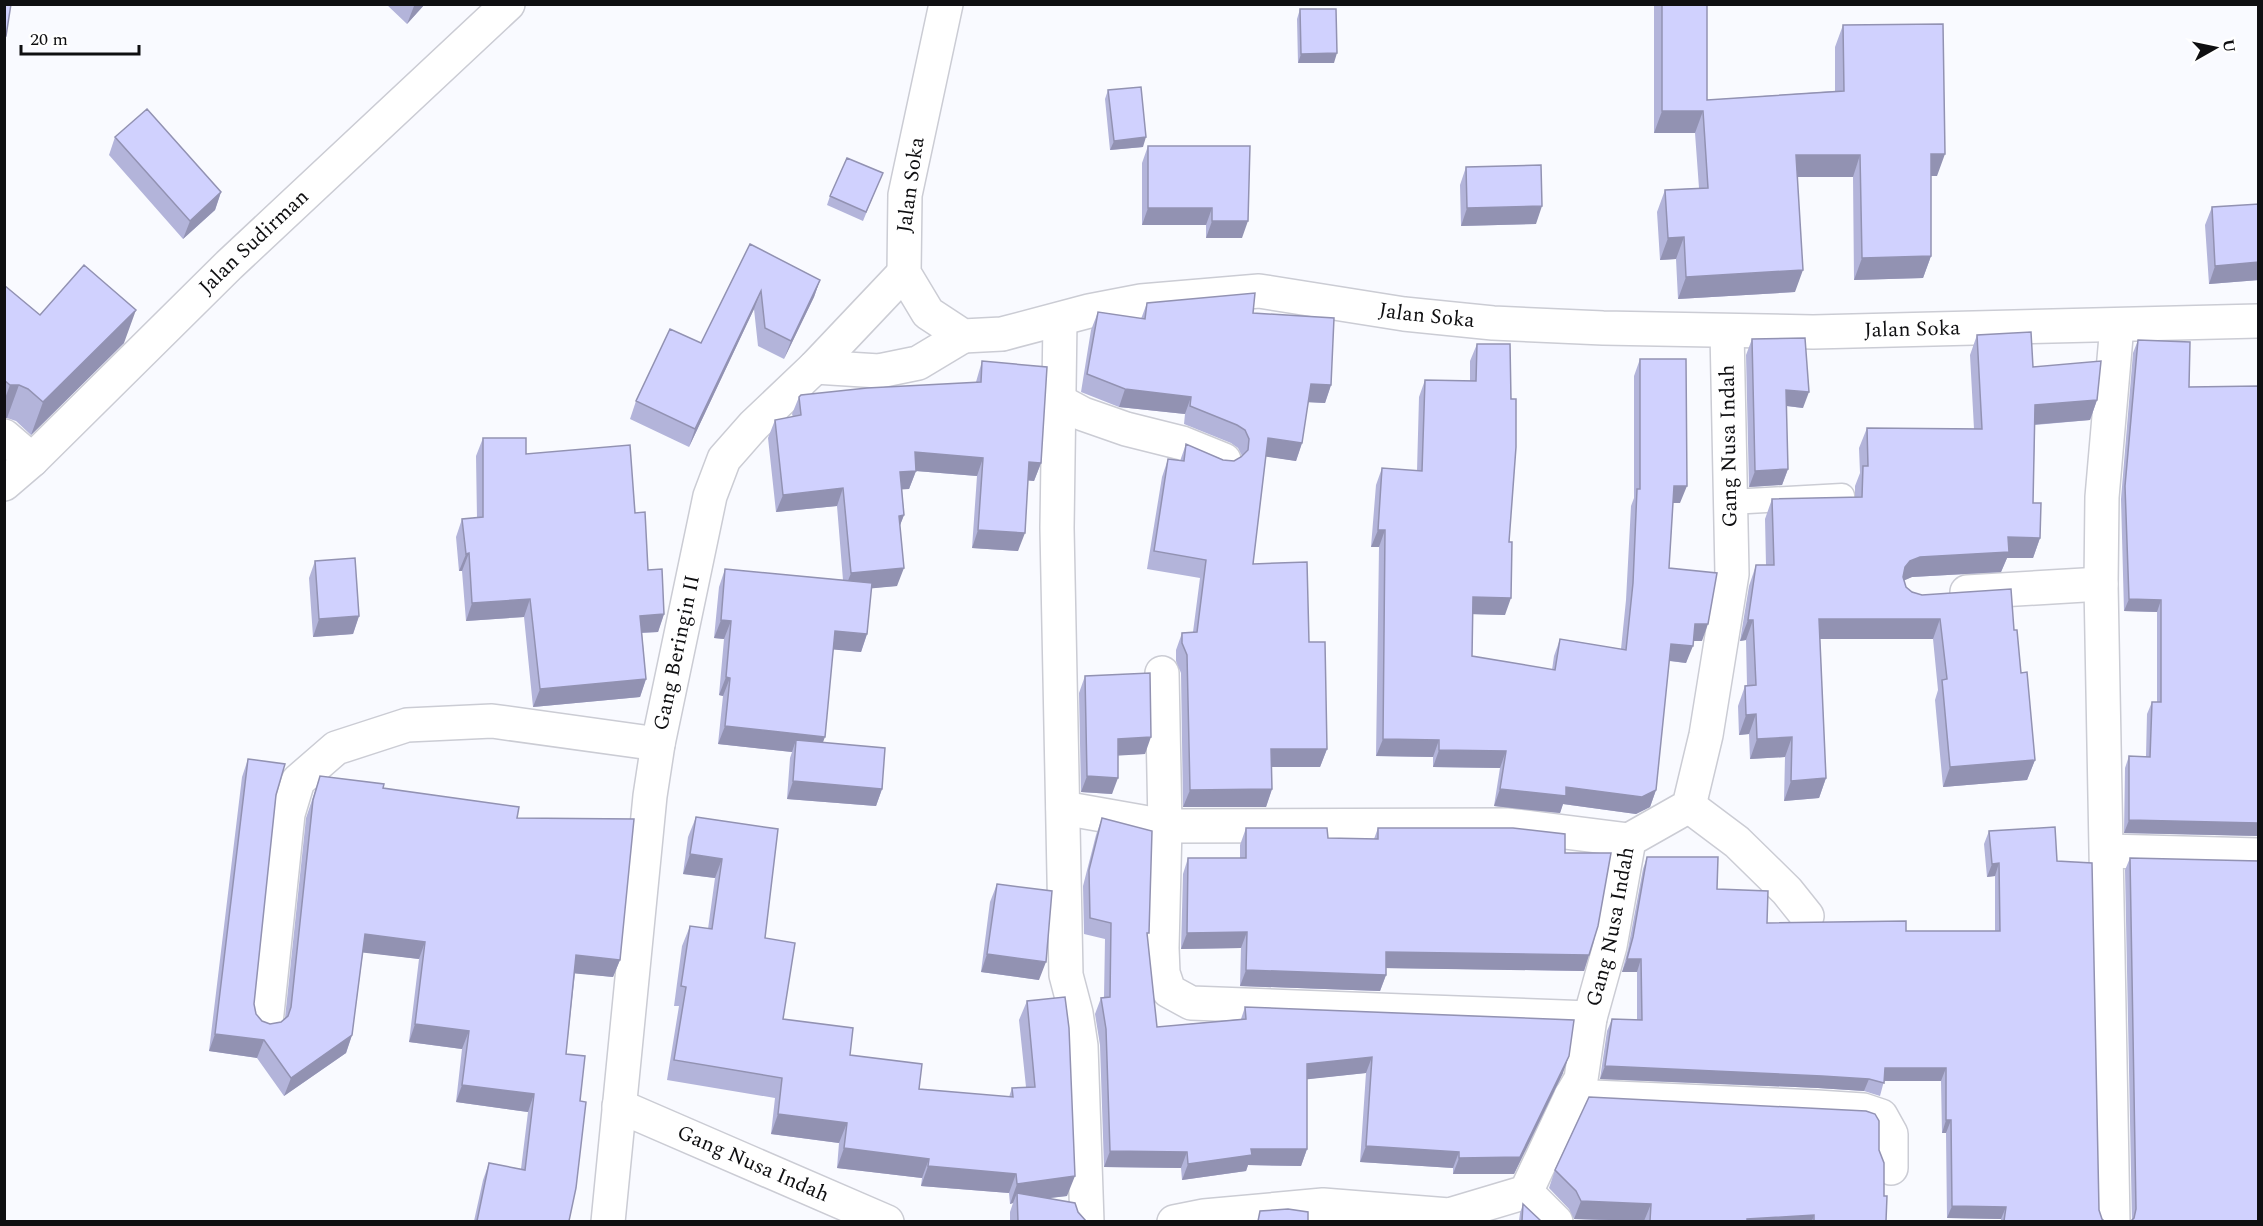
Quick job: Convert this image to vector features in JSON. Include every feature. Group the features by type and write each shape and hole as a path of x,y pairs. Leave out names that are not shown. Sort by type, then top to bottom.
{"street":[{"name":"Jalan Sudirman","path":"4,484 32,460 229,266 508,4"},
{"name":"Jalan Soka","path":"904,273 905,195 946,4"},
{"path":"815,367 879,371 918,363 963,336 928,313 904,273"},
{"name":"Gang Beringin II","path":"608,1221 650,796 658,744 710,496 724,459 754,425 815,367 904,273"},
{"name":"Jalan Soka","path":"963,336 1002,334 1089,311 1141,301 1259,291 1404,314 1493,323 1604,328 1836,332 2259,321"},
{"path":"1060,320 1057,400 1057,528 1066,975 1076,1014 1081,1047 1087,1221"},
{"path":"2113,1221 2101,584 2102,497 2117,325"},
{"name":"Gang Nusa Indah","path":"1526,1192 1581,1079 1590,1018 1610,946 1629,840 1689,806 1706,735 1731,574 1727,331"},
{"path":"1057,400 1083,414 1126,429 1182,443 1224,460"},
{"path":"4,436 32,460"},
{"path":"1937,594 2101,584"},
{"path":"1162,673 1165,826 1163,973 1169,992 1191,1003 1590,1018"},
{"path":"266,1023 288,814 298,781 336,748 407,725 492,721 658,744"},
{"path":"1689,806 1737,842 1787,891 1807,916"},
{"path":"1063,808 1165,826 1508,825 1629,840"},
{"path":"2107,851 2259,855"},
{"path":"1571,1096 1755,1103 1863,1110 1881,1116 1891,1134 1891,1168"},
{"name":"Gang Nusa Indah","path":"619,1106 692,1135 776,1174 888,1221"},
{"path":"1174,1221 1323,1205 1448,1218 1526,1192 1556,1221"}],"lane":[{"path":"1730,502 1842,496"}],"building":[{"path":"4,4 11,4 6,36 4,36"},
{"path":"1662,4 1707,4 1707,100 1844,91 1843,25 1943,24 1945,154 1931,154 1931,256 1862,258 1860,155 1796,155 1803,270 1686,277 1684,237 1668,238 1665,190 1708,188 1703,111 1662,111"},
{"path":"1300,9 1336,9 1337,53 1301,54"},
{"path":"1141,87 1146,137 1114,141 1108,90"},
{"path":"147,109 221,192 190,221 115,137"},
{"path":"1148,146 1250,146 1248,221 1212,221 1212,208 1148,208"},
{"path":"847,158 883,173 866,212 830,196"},
{"path":"1541,165 1542,206 1467,208 1466,167"},
{"path":"2259,204 2259,262 2215,266 2212,207"},
{"path":"750,244 820,280 791,341 765,328 761,291 695,429 636,401 670,329 701,343"},
{"path":"84,265 136,310 43,402 28,389 19,385 10,385 4,380 4,285 40,315"},
{"path":"1255,293 1253,313 1334,318 1331,385 1311,384 1302,443 1268,438 1253,564 1307,562 1309,642 1325,642 1327,749 1271,749 1272,789 1190,790 1187,655 1182,643 1182,633 1197,632 1206,560 1154,551 1168,459 1184,461 1186,444 1223,460 1234,461 1248,450 1249,439 1245,430 1237,425 1190,406 1191,397 1125,389 1087,374 1098,312 1145,319 1147,303"},
{"path":"2031,332 2033,367 2101,361 2097,400 2035,405 2033,503 2041,503 2040,538 2008,537 2009,552 1920,557 1910,561 1905,567 1903,577 1906,587 1922,595 2011,589 2014,630 2017,630 2021,673 2027,672 2035,760 1950,767 1942,680 1947,679 1940,619 1819,619 1826,778 1791,781 1792,737 1757,739 1756,714 1746,715 1745,686 1756,685 1753,620 1748,620 1756,565 1774,565 1772,499 1862,497 1863,466 1868,466 1867,428 1982,429 1977,335"},
{"path":"1805,338 1809,392 1786,390 1788,469 1755,471 1752,339"},
{"path":"2138,340 2190,342 2189,387 2259,386 2259,823 2129,820 2129,756 2150,757 2152,702 2161,702 2161,600 2129,599 2125,486"},
{"path":"1477,344 1510,344 1511,399 1516,399 1516,447 1509,542 1512,542 1511,598 1473,597 1472,656 1555,670 1560,639 1626,650 1633,583 1637,489 1640,489 1640,359 1686,359 1687,486 1674,486 1669,568 1717,573 1708,624 1695,624 1693,646 1671,644 1656,790 1642,797 1566,787 1566,796 1500,789 1506,751 1439,750 1439,740 1383,739 1385,530 1378,530 1382,468 1422,471 1425,380 1476,381"},
{"path":"982,361 1047,367 1041,463 1029,462 1025,533 978,530 983,458 915,452 916,471 900,472 904,515 899,516 904,568 851,573 843,488 783,495 775,420 801,415 799,397 801,395 867,388 981,382"},
{"path":"483,438 526,438 526,454 630,445 635,513 645,512 648,570 662,569 664,614 640,616 646,679 540,689 530,599 472,603 469,553 466,554 462,519 483,517"},
{"path":"355,558 359,616 319,619 315,561"},
{"path":"725,569 872,583 867,634 835,631 825,737 725,726 730,678 726,677 731,621 721,620"},
{"path":"1150,673 1151,737 1118,739 1118,778 1087,776 1085,676"},
{"path":"796,740 885,748 882,789 793,781"},
{"path":"248,759 285,764 276,795 254,1004 256,1014 262,1021 270,1024 281,1022 288,1016 291,1007 313,800 320,776 384,784 383,788 519,807 517,818 634,819 620,960 576,955 566,1054 585,1056 580,1101 586,1102 576,1188 569,1221 477,1221 489,1163 525,1170 534,1094 462,1085 469,1031 415,1024 425,942 365,934 352,1035 291,1078 264,1040 215,1034"},
{"path":"696,817 778,829 765,938 795,943 783,1019 853,1028 850,1055 922,1064 919,1089 1013,1097 1012,1088 1035,1087 1027,1001 1065,997 1069,1028 1075,1176 1017,1184 1016,1174 928,1166 929,1159 844,1148 847,1123 778,1114 782,1078 674,1060 686,987 681,986 690,926 712,929 722,859 690,854"},
{"path":"1102,818 1152,831 1149,933 1147,933 1157,1027 1246,1019 1245,1007 1574,1020 1569,1056 1520,1157 1459,1158 1459,1152 1366,1146 1372,1057 1307,1064 1307,1149 1251,1149 1252,1155 1188,1164 1187,1152 1110,1151 1106,1029 1101,998 1110,997 1111,923 1090,918 1089,870"},
{"path":"2055,827 2057,861 2092,863 2099,1210 2104,1221 2004,1221 2006,1207 1952,1206 1951,1120 1946,1120 1946,1068 1885,1068 1884,1083 1869,1079 1822,1076 1605,1066 1612,1019 1642,1020 1641,959 1627,959 1647,857 1718,857 1717,889 1768,891 1767,923 1906,921 1906,931 2000,931 1999,863 1992,864 1989,831"},
{"path":"1246,828 1327,828 1328,838 1378,839 1378,828 1513,828 1565,834 1565,853 1611,853 1598,926 1589,955 1386,952 1386,975 1246,970 1247,932 1187,933 1188,858 1246,858"},
{"path":"2130,858 2259,861 2259,1221 2131,1221 2136,1209"},
{"path":"997,884 1052,891 1046,962 987,954"},
{"path":"1589,1097 1866,1111 1875,1114 1879,1121 1879,1150 1884,1163 1884,1196 1887,1196 1886,1221 1814,1221 1814,1215 1747,1219 1747,1221 1650,1221 1651,1204 1581,1201 1576,1191 1555,1170"},
{"path":"1017,1193 1075,1203 1078,1212 1086,1221 1018,1221"},
{"path":"1523,1204 1541,1221 1522,1221"},
{"path":"1288,1209 1308,1212 1308,1221 1258,1221 1260,1211"}]}
